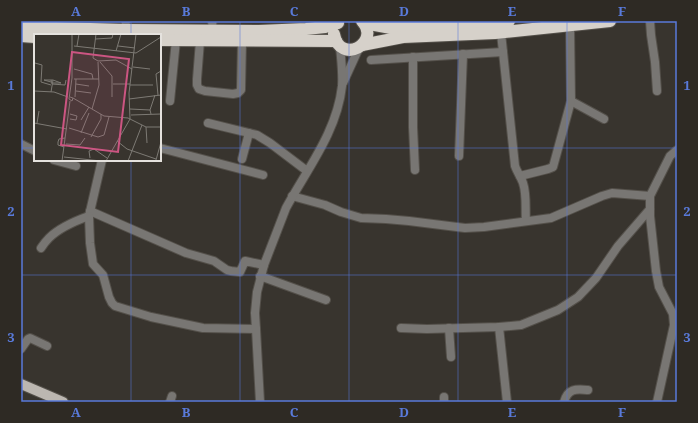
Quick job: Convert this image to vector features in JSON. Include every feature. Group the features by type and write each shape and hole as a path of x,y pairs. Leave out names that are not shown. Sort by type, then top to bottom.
{"highway":[{"path":"363,22 391,28 401,28 508,21"},
{"path":"161,40 242,40 338,44 348,50 403,37 501,33 610,21"},
{"path":"21,27 56,24 212,26 259,31 306,30 325,27 338,22"},
{"path":"338,22 334,32 338,44"},
{"path":"361,46 367,36 367,31 363,22"},
{"path":"21,36 34,37"}],"main road":[{"path":"21,384 63,402"}],"street":[{"path":"650,21 657,90"},
{"path":"520,176 553,167 571,100 570,25"},
{"path":"501,33 515,166 516,171 523,180 526,221"},
{"path":"170,101 176,40"},
{"path":"200,41 197,79 199,89 204,91 233,94 238,93 240,90 242,40"},
{"path":"260,402 255,313 260,276 281,219 292,196 330,129 338,108 342,85 338,44"},
{"path":"342,85 361,46"},
{"path":"371,60 503,52"},
{"path":"459,156 463,54"},
{"path":"413,57 413,127 415,170"},
{"path":"571,100 604,119"},
{"path":"208,123 257,135 307,171"},
{"path":"242,160 249,133"},
{"path":"21,144 34,150"},
{"path":"161,148 263,175"},
{"path":"657,402 674,320 673,314 659,286 656,271 650,196 670,156 677,150"},
{"path":"58,161 76,166"},
{"path":"102,161 90,214 92,261 103,275 110,300 115,306 151,317 203,328 256,329"},
{"path":"292,196 325,205 340,212 361,218 409,220 465,228 484,227 551,218 612,193 650,196"},
{"path":"401,328 498,327 521,325 558,310 578,297 596,278 618,246 650,209"},
{"path":"41,248 48,238 57,231 90,214 186,253 214,261 227,270 240,272 245,261 264,265"},
{"path":"260,276 326,300"},
{"path":"498,327 508,402"},
{"path":"449,328 451,357"},
{"path":"21,349 30,338 47,346"},
{"path":"564,402 566,396 572,390 588,390"}]}
